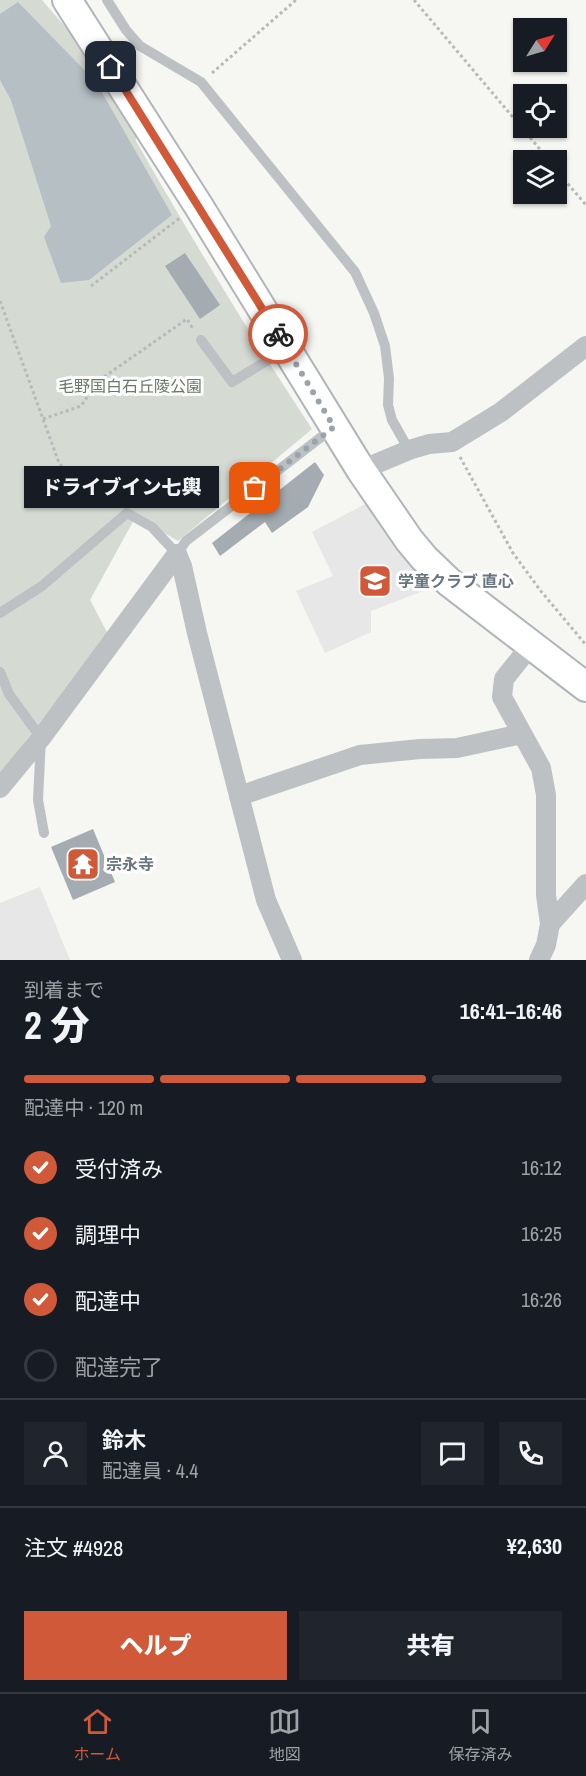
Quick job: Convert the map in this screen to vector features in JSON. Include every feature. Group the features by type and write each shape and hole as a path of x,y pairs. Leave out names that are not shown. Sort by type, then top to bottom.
{"street":[{"path":"67,0 198,205 361,470 409,540 449,582 586,687"},
{"path":"361,470 409,450 429,444 452,442 501,412 586,346"},
{"path":"0,788 41,738 177,554"},
{"path":"177,554 182,566 196,633 266,900 292,960"},
{"path":"531,645 504,680 502,697 541,768 546,795 546,895 550,924 546,945 539,960"},
{"path":"239,796 360,755 457,748 522,734"},
{"path":"550,924 586,884"}],"lane":[{"path":"107,0 126,30 140,46 201,82 355,272 386,346 388,405 392,420 409,450"},
{"path":"201,340 232,382 286,349"},
{"path":"0,613 42,586 116,520 127,513 152,527 177,554 186,542 334,427"},
{"path":"0,672 9,694 41,738 38,800 44,833"}],"path":[{"path":"201,82 296,0"},
{"path":"414,0 541,150"},
{"path":"567,183 586,205"},
{"path":"91,286 187,213"},
{"path":"0,301 59,463 76,484 127,513"},
{"path":"43,419 81,406 98,381 187,319 201,340"},
{"path":"452,442 513,553 540,590 586,645"}],"shaded area":[{"path":"18,2 96,82 172,215 89,280 61,283 44,237 51,226 11,100 0,80 0,14"},
{"name":"学童クラブ 直心","path":"369,502 416,571 436,586 371,611 371,632 325,653 296,591 333,576 312,532"},
{"path":"40,887 70,960 0,960 0,903"}],"green space":[{"name":"毛野国白石丘陵公園","path":"0,0 42,0 81,45 137,131 136,141 200,250 312,429 178,541 136,516 90,600 108,634 0,774"}],"building":[{"path":"185,253 220,305 200,319 165,266"},
{"path":"315,462 324,475 308,507 272,533 265,522 220,556 212,543"},
{"name":"宗永寺","path":"93,829 115,882 73,900 51,847"}],"way so far":[{"path":"255,488 334,427 278,334"}],"place":[{"name":"ドライブイン七輿","path":"255,488"},
{"name":"学童クラブ 直心","path":"375,581"},
{"name":"宗永寺","path":"83,864"}],"route":[{"path":"111,67 278,334"}]}
